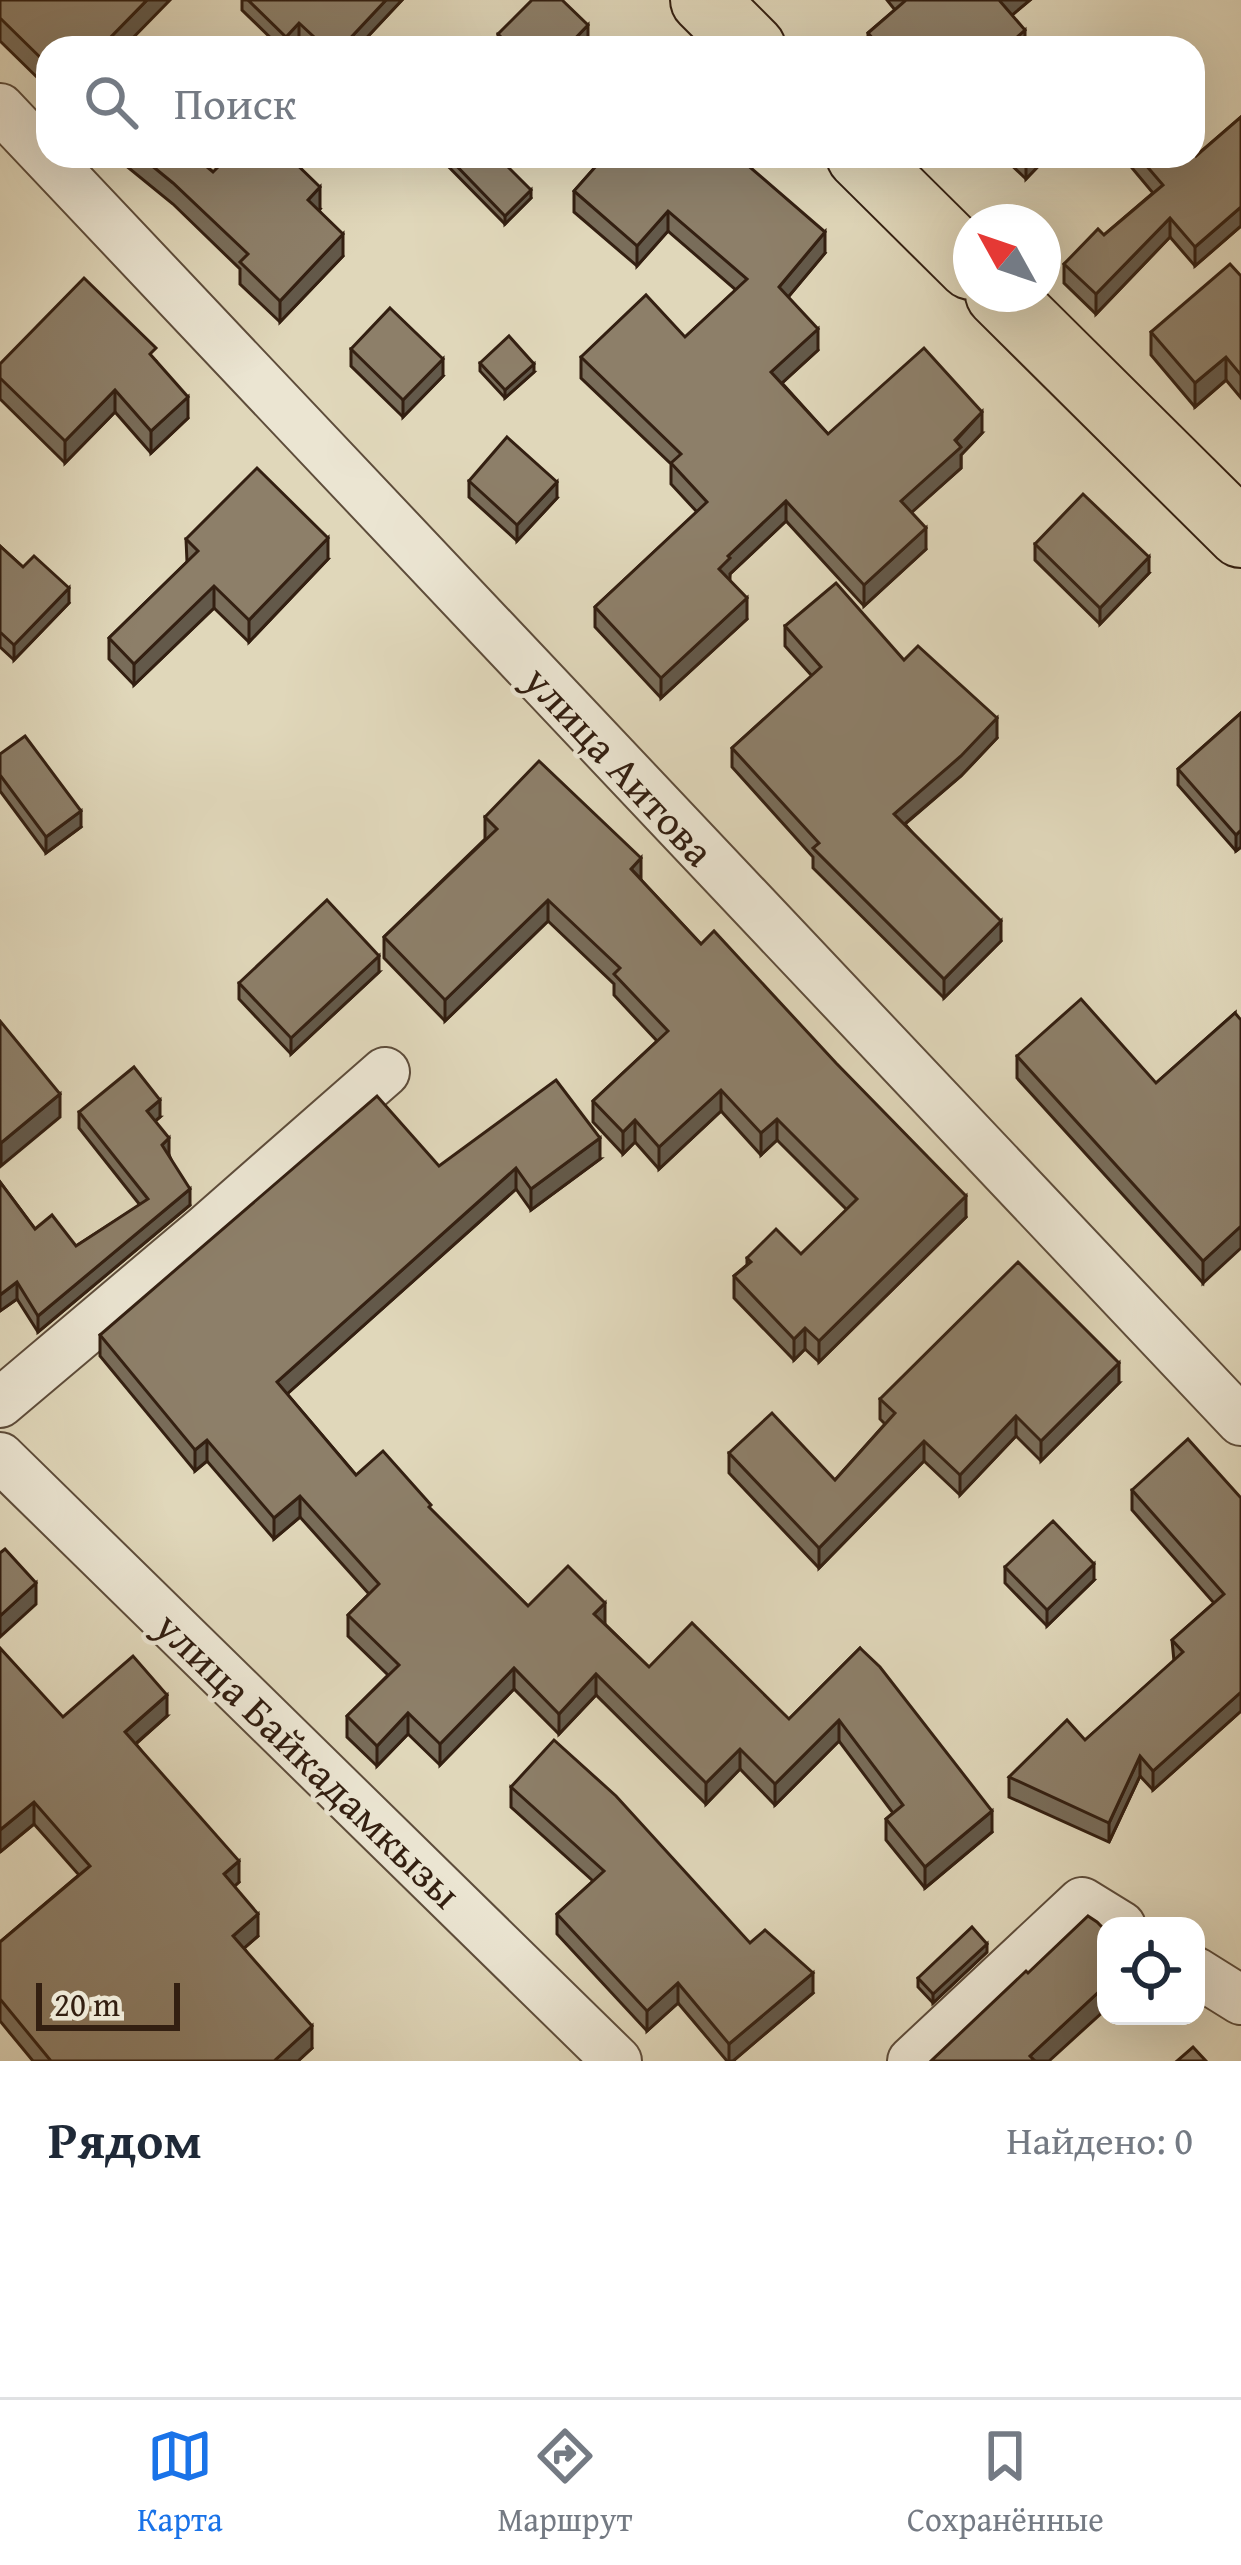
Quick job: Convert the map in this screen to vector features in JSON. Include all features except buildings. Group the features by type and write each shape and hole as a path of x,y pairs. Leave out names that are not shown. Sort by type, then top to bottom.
{"main road":[{"path":"704,0 740,36"},
{"path":"872,168 953,248"},
{"path":"1017,312 1241,535"}],"street":[{"name":"улица Аитова","path":"0,109 36,147"},
{"name":"улица Аитова","path":"56,168 1241,1420"},
{"path":"0,1403 385,1072"},
{"name":"улица Байкадамкызы","path":"0,1457 617,2061"},
{"path":"912,2061 1082,1902 1106,1917"},
{"path":"1205,1978 1241,2000"}]}
